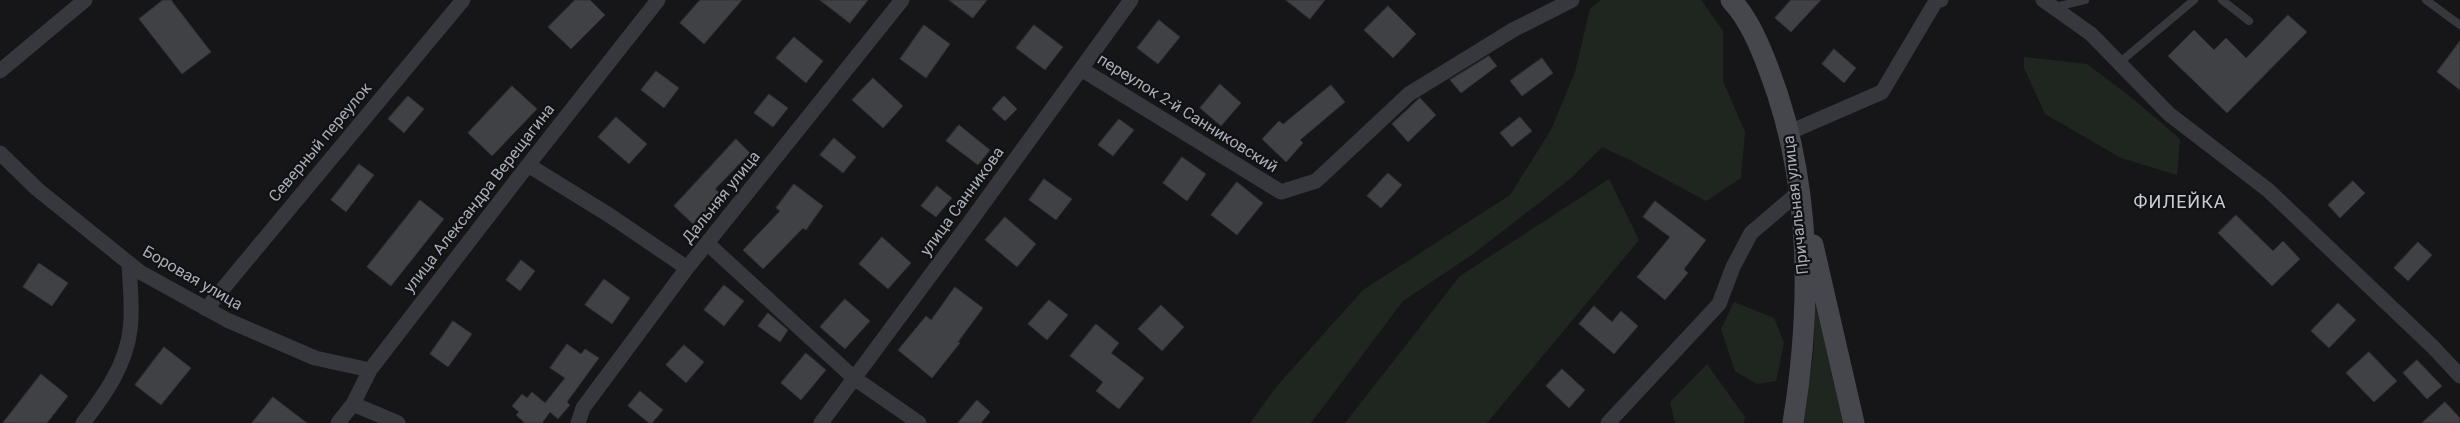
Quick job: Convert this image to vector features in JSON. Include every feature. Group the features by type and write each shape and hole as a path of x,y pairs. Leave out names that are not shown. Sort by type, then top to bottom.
{"street":[{"path":"0,71 85,0"},
{"name":"Северный переулок","path":"206,309 463,0"},
{"name":"улица Александра Верещагина","path":"338,423 353,404 370,370 658,0"},
{"name":"Дальняя улица","path":"578,423 582,408 687,268 902,0"},
{"name":"улица Санникова","path":"821,423 1131,0"},
{"name":"переулок 2-й Санниковский","path":"1081,69 1280,192 1316,181 1409,94 1513,30 1572,0"},
{"name":"Причальная улица","path":"1731,0 1740,10 1763,54 1790,132 1799,192 1806,281 1806,323 1793,423"},
{"path":"1790,132 1882,92 1936,2 1941,0"},
{"path":"2049,3 2091,34 2169,114 2268,190 2433,347 2460,376"},
{"name":"Боровая улица","path":"0,153 37,189 140,272 206,309 315,358 370,370"},
{"path":"528,165 609,215 687,268"},
{"path":"1608,423 1719,304 1733,267 1751,233 1799,192 1826,298 1854,423"},
{"path":"708,244 854,378 918,423"},
{"path":"83,423 108,390 126,346 130,330 129,264"},
{"path":"353,404 398,423"}],"lane":[{"path":"2049,3 2085,0"},
{"path":"2119,63 2194,0"},
{"path":"2222,0 2249,21"},
{"path":"2426,0 2460,25"}],"shaded area":[{"path":"1601,0 1701,0 1723,31 1723,81 1745,132 1741,178 1706,201 1602,147 1570,179 1473,254 1403,301 1311,423 1250,423 1277,386 1363,290 1510,195 1551,130 1575,72 1590,9"},
{"path":"2024,57 2087,64 2132,98 2180,139 2177,175 2121,158 2045,114 2024,68"},
{"path":"1609,179 1639,240 1487,423 1345,423 1460,276"},
{"path":"1815,284 1845,423 1804,423 1814,348"},
{"path":"1734,302 1774,318 1784,343 1776,381 1757,384 1735,371 1721,329"},
{"path":"1707,364 1745,417 1744,423 1675,423 1670,402"}],"building":[{"path":"163,0 171,0 211,52 182,74 139,19"},
{"path":"575,0 590,0 605,15 571,49 548,27"},
{"path":"700,0 742,0 704,44 680,23"},
{"path":"820,0 868,0 850,23"},
{"path":"949,0 987,0 973,18"},
{"path":"1286,0 1325,0 1310,19"},
{"path":"1791,0 1821,0 1791,32 1775,18"},
{"path":"1388,6 1416,34 1393,58 1364,30"},
{"path":"2288,15 2307,32 2227,113 2168,56 2194,30 2214,50 2226,38 2246,58"},
{"path":"1159,20 1180,37 1158,64 1137,48"},
{"path":"924,25 950,44 926,78 900,59"},
{"path":"1034,25 1063,47 1045,70 1016,48"},
{"path":"794,37 823,61 806,83 776,58"},
{"path":"2460,41 2460,90 2437,72"},
{"path":"1834,49 1856,68 1844,83 1822,64"},
{"path":"1489,56 1497,66 1461,93 1450,80"},
{"path":"1542,58 1553,73 1522,96 1510,81"},
{"path":"656,71 679,88 664,108 641,90"},
{"path":"873,78 903,106 883,128 852,100"},
{"path":"1220,84 1241,103 1221,126 1200,108"},
{"path":"1331,85 1345,102 1300,140 1303,143 1286,162 1262,139 1279,121 1283,124"},
{"path":"512,86 537,109 492,156 468,133"},
{"path":"769,94 788,108 773,127 754,113"},
{"path":"408,96 424,109 404,133 388,119"},
{"path":"1004,96 1017,109 1005,121 992,109"},
{"path":"1420,98 1436,115 1408,142 1392,124"},
{"path":"616,117 647,144 629,164 598,137"},
{"path":"1520,117 1532,131 1512,147 1500,133"},
{"path":"1119,119 1134,130 1113,156 1098,145"},
{"path":"959,125 990,150 978,165 946,141"},
{"path":"834,138 856,157 843,173 820,155"},
{"path":"736,139 750,153 715,189 721,194 693,224 674,206"},
{"path":"1182,157 1206,174 1187,201 1163,183"},
{"path":"359,164 374,175 346,212 331,200"},
{"path":"1388,173 1402,185 1381,208 1367,196"},
{"path":"1044,179 1072,199 1056,220 1029,200"},
{"path":"2353,181 2365,193 2340,218 2328,205"},
{"path":"1237,182 1263,203 1237,235 1211,215"},
{"path":"794,184 823,206 806,230 803,228 763,269 743,250 780,211 776,208"},
{"path":"937,186 952,198 936,217 921,206"},
{"path":"420,200 444,219 391,286 367,267"},
{"path":"1655,201 1706,240 1684,269 1688,273 1665,300 1637,277 1670,237 1643,217"},
{"path":"2236,215 2273,251 2283,241 2300,259 2272,286 2218,233"},
{"path":"1005,217 1036,244 1017,267 985,240"},
{"path":"882,237 911,263 888,289 859,264"},
{"path":"2418,242 2432,255 2408,281 2394,268"},
{"path":"521,260 535,271 520,291 506,280"},
{"path":"39,263 68,283 52,306 23,287"},
{"path":"604,279 630,298 612,324 585,305"},
{"path":"724,285 744,301 724,326 704,310"},
{"path":"955,287 983,308 958,342 960,343 932,378 898,350 926,316 931,320"},
{"path":"845,299 870,321 845,349 820,327"},
{"path":"1049,300 1068,315 1047,340 1028,324"},
{"path":"2338,303 2356,320 2329,348 2311,331"},
{"path":"1161,305 1184,327 1162,351 1138,329"},
{"path":"1594,306 1612,322 1621,311 1638,326 1614,354 1579,324"},
{"path":"768,313 788,330 780,342 758,326"},
{"path":"453,321 472,334 448,367 430,354"},
{"path":"1096,324 1119,343 1111,353 1144,378 1119,409 1096,391 1103,382 1070,356"},
{"path":"567,344 581,354 585,349 599,358 567,402 570,405 558,419 550,412 542,423 525,423 516,415 519,412 512,406 522,394 527,398 532,392 545,403 565,378 550,368"},
{"path":"684,345 704,362 686,383 666,365"},
{"path":"164,347 191,368 161,405 135,385"},
{"path":"2369,352 2397,381 2374,402 2346,373"},
{"path":"806,353 826,370 801,400 781,383"},
{"path":"2417,360 2442,386 2427,399 2403,373"},
{"path":"1562,369 1585,390 1569,408 1546,386"},
{"path":"41,374 68,396 47,423 3,423"},
{"path":"640,391 663,410 652,423 649,423 628,406"},
{"path":"273,397 307,423 252,423"},
{"path":"977,400 990,412 981,423 958,423"},
{"path":"2445,402 2460,418 2460,423 2422,423"}],"district":[{"name":"ФИЛЕЙКА","path":"2180,203"}]}
